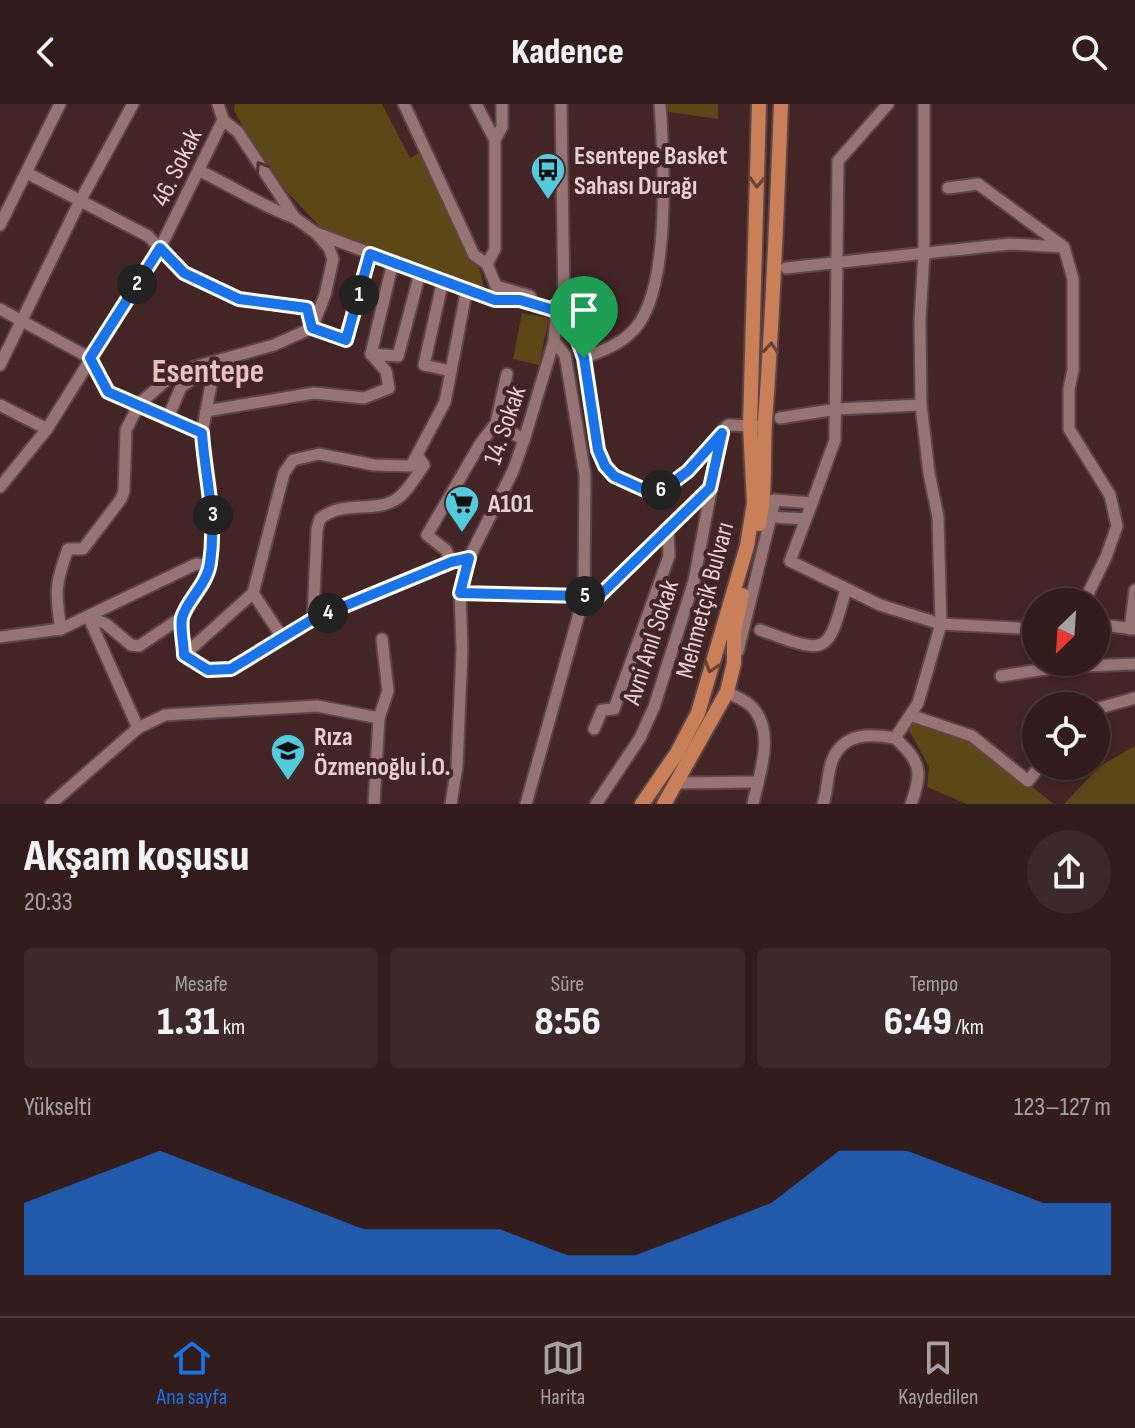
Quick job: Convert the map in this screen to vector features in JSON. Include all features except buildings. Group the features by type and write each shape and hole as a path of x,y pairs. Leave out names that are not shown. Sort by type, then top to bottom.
{"main road":[{"name":"Mehmetçik Bulvarı","path":"664,804 679,783 727,692 734,663 734,631 766,506 758,426 759,104"},
{"name":"Mehmetçik Bulvarı","path":"758,426 774,306 781,104"},
{"name":"Mehmetçik Bulvarı","path":"642,804 677,753 698,713 747,546 766,506"}],"street":[{"path":"0,225 60,104"},
{"path":"0,365 80,201 133,104"},
{"name":"46. Sokak","path":"0,487 47,429 160,248 223,120 218,104"},
{"path":"404,104 474,255 487,264 496,286 559,306 584,358 598,450 605,466 614,476 645,490 663,490 688,471 728,425 758,426"},
{"path":"476,104 495,140 495,249 487,264"},
{"path":"495,140 502,127 502,104"},
{"name":"14. Sokak","path":"451,804 457,766 462,650 460,593 469,558 513,471 554,341 559,306 561,104"},
{"path":"584,358 612,348 639,324 654,293 660,261 660,104"},
{"path":"888,104 838,161 835,440 790,561 880,605 941,624 1022,628"},
{"path":"895,738 918,703 941,624 938,517 921,405 920,320 924,253 922,105"},
{"path":"223,120 238,132 295,218"},
{"path":"200,171 240,189 267,208 295,218 316,233 329,248 333,259 325,295 312,328"},
{"path":"27,173 148,236 184,273 239,299 307,308 312,328"},
{"path":"948,188 978,184 1064,247 1073,279 1073,370 1069,389 1069,429 1110,495 1117,526 1091,588"},
{"path":"316,233 495,300 559,306"},
{"path":"786,268 1010,244 1064,247"},
{"path":"61,629 55,594 59,573 68,549 83,549 121,499 124,491 126,430 139,404 176,372 274,345 312,328 346,340 370,254"},
{"path":"371,354 393,262"},
{"path":"371,354 398,356 420,273"},
{"path":"443,280 424,365 451,371"},
{"path":"184,655 253,593 284,473 293,460 319,454 374,465 411,466 445,402 467,288"},
{"path":"0,309 90,358 108,392 202,433"},
{"path":"526,804 584,596 585,475 565,355 554,341"},
{"path":"206,411 314,393 364,398 389,388 386,371 371,354"},
{"path":"88,616 106,624 135,646 146,643 182,617 203,584 210,566 214,522 202,433 215,363"},
{"path":"167,420 181,387 215,363"},
{"path":"451,562 446,550 427,535 480,444 496,423 507,374"},
{"path":"0,405 47,429"},
{"path":"780,418 837,409 921,405"},
{"path":"496,423 524,440"},
{"name":"Avni Anıl Sokak","path":"596,804 640,738 654,707 694,581 722,433"},
{"path":"313,619 320,519 337,510 394,501 424,465 417,455"},
{"path":"460,593 597,598 710,488"},
{"path":"766,506 812,503"},
{"path":"766,506 806,519"},
{"path":"594,729 602,710 614,709 631,664 669,556 668,528"},
{"path":"184,655 208,670 231,669 313,619 451,562 469,558"},
{"path":"0,637 61,629 196,564 210,566"},
{"path":"760,630 809,647 825,643 834,633 846,589"},
{"path":"1110,626 1132,629 1135,590"},
{"path":"253,593 282,637"},
{"path":"88,616 138,728"},
{"path":"182,617 184,655"},
{"path":"374,804 379,718 388,691 382,639"},
{"path":"1001,676 1102,663 1135,664"},
{"path":"727,692 750,705 761,720 765,745 753,804"},
{"path":"1110,705 1135,698"},
{"path":"51,804 138,728 165,715 317,706 379,718"},
{"path":"910,715 972,736 1022,776"},
{"path":"823,804 832,760 844,741 868,733 895,738 912,754 919,769 919,783 911,804"},
{"path":"679,783 758,782"}],"shaded area":[{"path":"235,104 382,104 410,158 421,152 480,271 484,288 320,227 278,182 251,142 234,110"},
{"path":"663,104 718,104 718,119 663,111"},
{"path":"522,313 549,318 539,365 513,359"},
{"path":"916,720 970,739 1054,804 967,804 927,787 929,767 909,730"},
{"path":"1135,746 1135,804 1064,804 1087,780 1110,780 1110,760"}],"place":[{"name":"Esentepe Basket Sahası Durağı","path":"548,201"},
{"name":"A101","path":"462,534"},
{"name":"Rıza Özmenoğlu İ.O.","path":"288,782"}],"district":[{"name":"Esentepe","path":"208,370"}],"route":[{"path":"160,248 184,273 239,299 307,308 312,328 346,340 370,254 495,300 520,300 557,311 557,305 564,302 584,358 598,450 605,466 614,476 645,490 663,490 688,471 722,433 710,488 597,598 460,593 469,558 451,562 313,619 231,669 208,670 184,655 182,617 203,584 210,566 214,522 202,433 108,392 90,358 160,248"}]}
